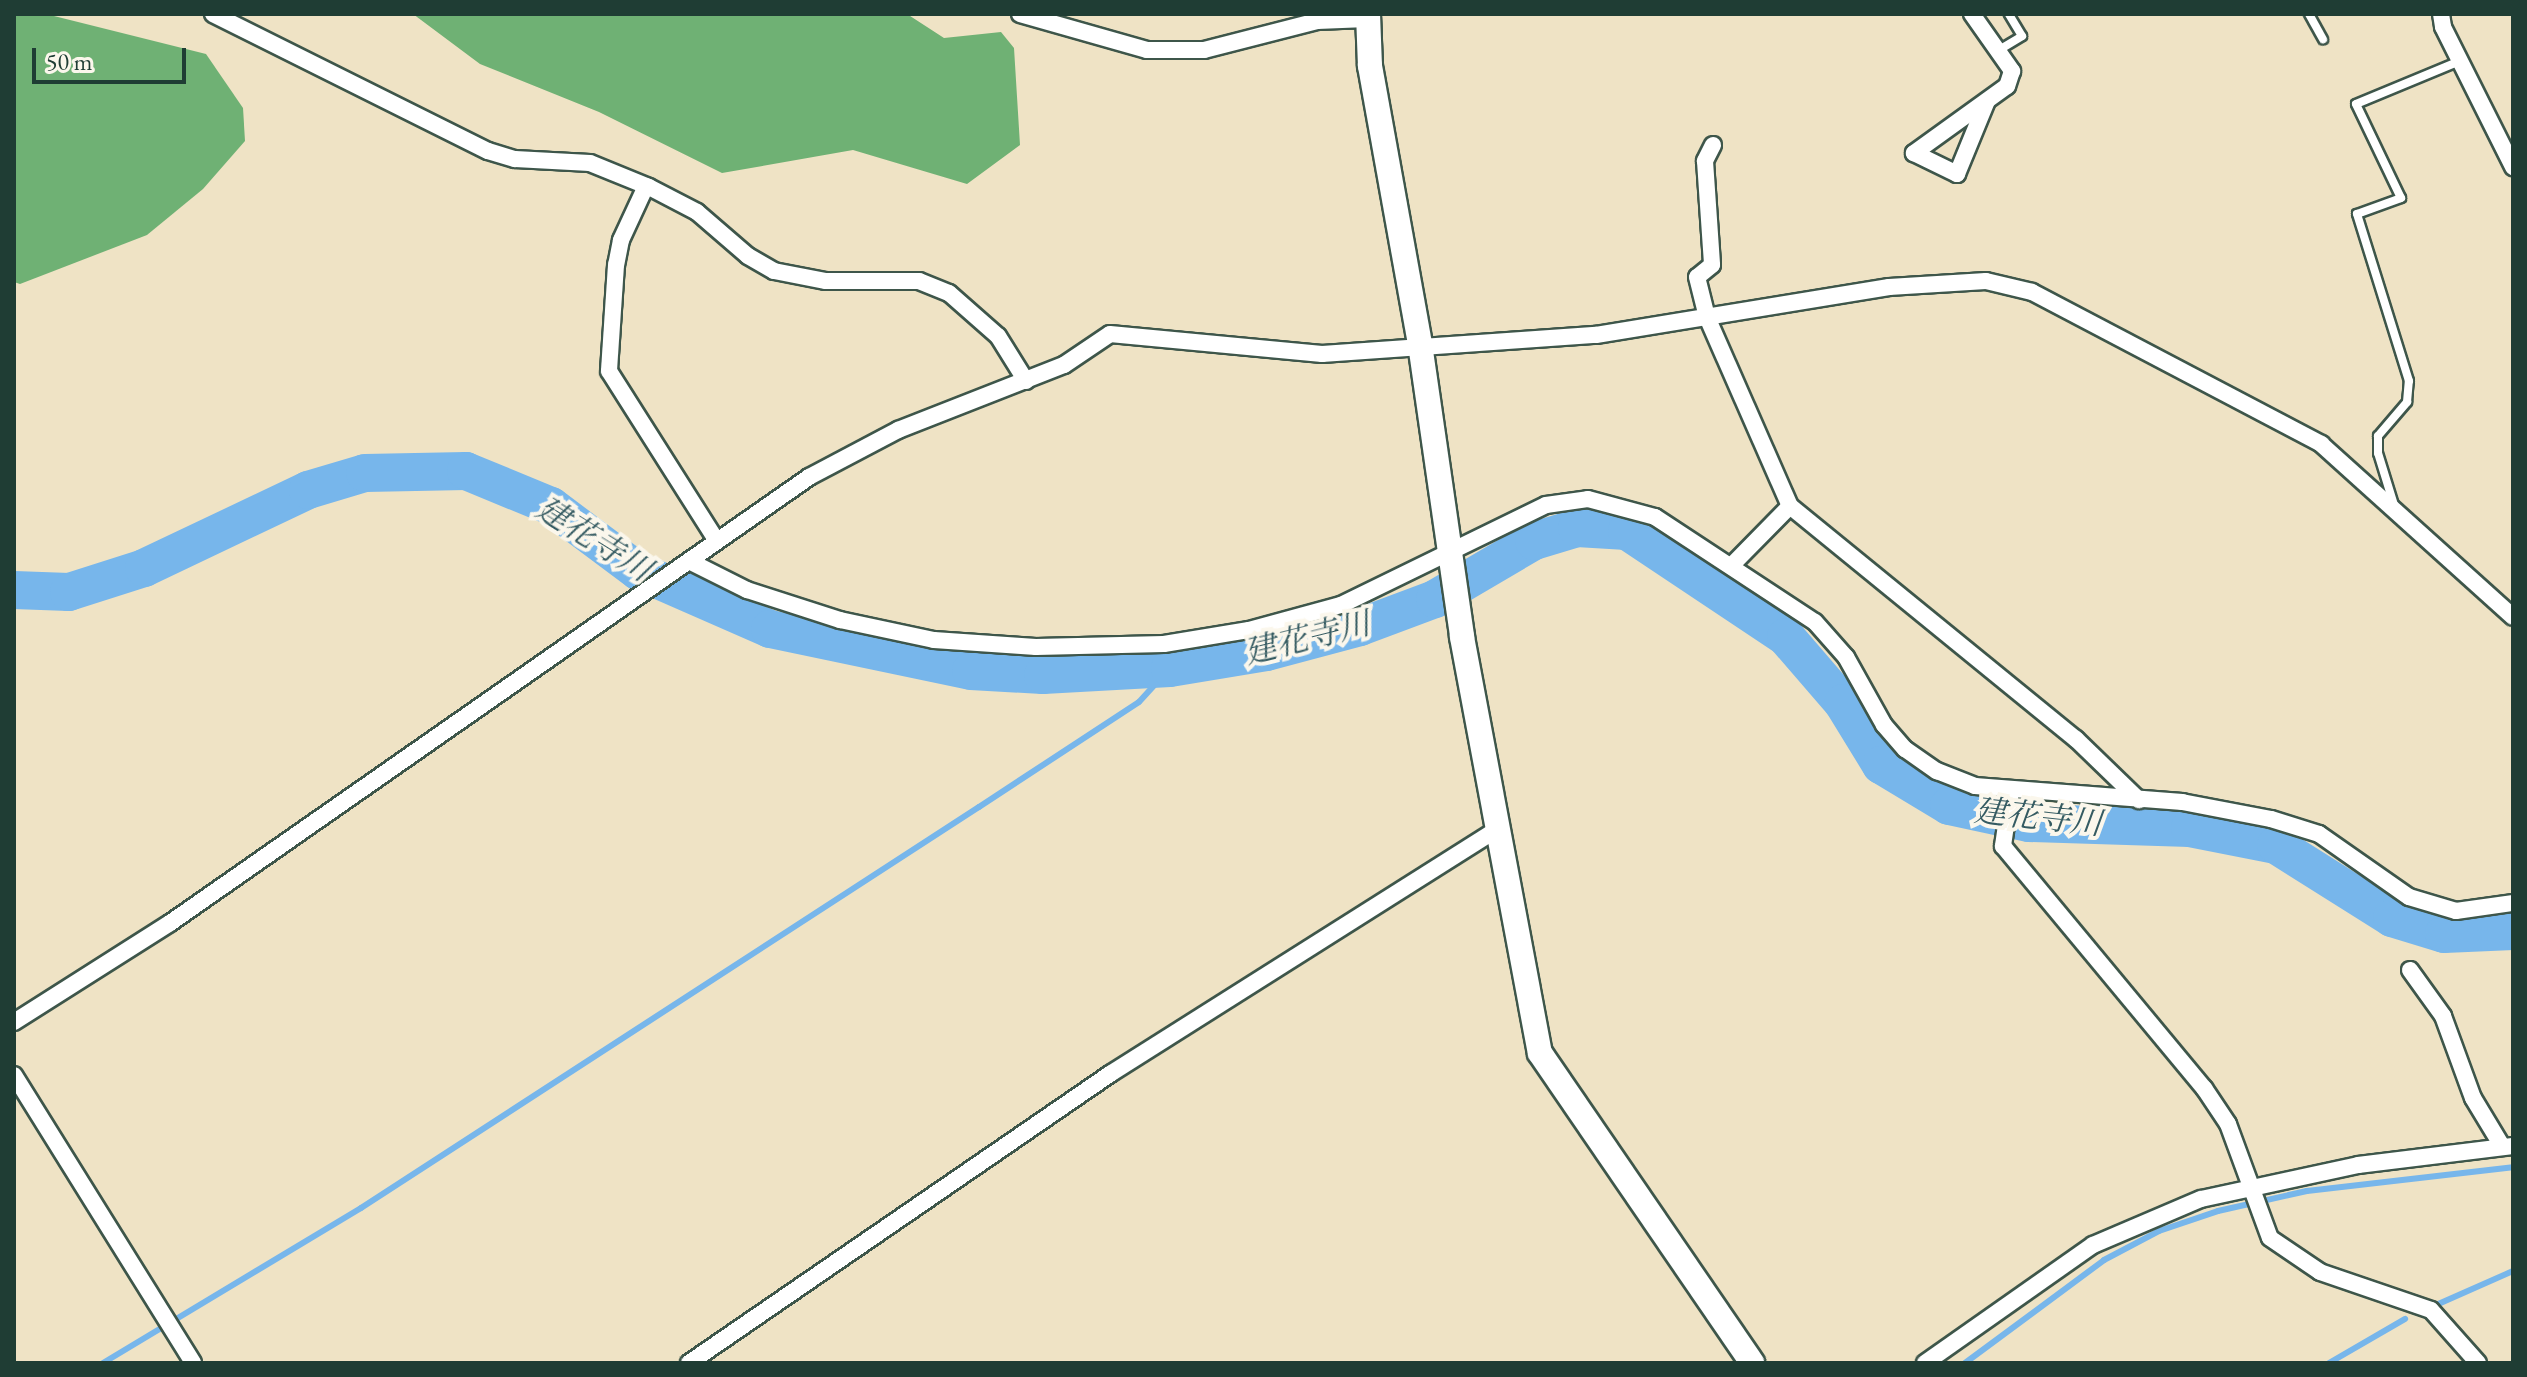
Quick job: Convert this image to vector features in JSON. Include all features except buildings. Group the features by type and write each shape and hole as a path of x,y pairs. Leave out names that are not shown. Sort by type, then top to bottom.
{"street":[{"path":"213,14 488,151 515,159 590,163 646,186 697,212 748,256 774,271 826,281 919,281 949,293 998,336 1026,381"},
{"path":"1020,14 1147,50 1204,50 1317,21 1368,16 1370,66 1420,344 1457,604 1496,830 1540,1053 1752,1363"},
{"path":"1972,14 2012,71 2007,86 1914,153 1957,174 1987,101"},
{"path":"2441,14 2460,61 2513,167"},
{"path":"1713,145 1705,161 1712,265 1697,277 1707,317 1790,506 2076,739 2139,800"},
{"path":"646,186 621,240 616,265 609,371 717,541"},
{"path":"14,1022 170,923 809,477 898,430 1026,381 1110,334 1322,354 1420,344 1596,335 1889,287 1986,281 2032,292 2321,444 2394,506 2513,617"},
{"path":"689,561 747,590 840,620 934,640 1036,647 1164,644 1249,630 1341,605 1451,556 1546,505 1588,499 1655,517 1815,622 1846,657 1884,725 1905,749 1937,771 1975,786 2011,791 2228,810 2319,834 2409,897 2456,911 2513,903"},
{"path":"1731,566 1790,506"},
{"path":"2011,791 2003,846 2204,1088 2228,1124 2253,1186 2258,1216 2270,1238 2295,1259 2431,1310 2478,1363"},
{"path":"689,1363 1110,1074 1496,830"},
{"path":"1925,1363 2093,1245 2201,1199 2358,1165 2507,1146 2473,1098 2443,1016 2410,970"},
{"path":"14,1075 193,1363"}],"lane":[{"path":"1999,50 2022,36 2009,14"},
{"path":"2309,14 2323,39"},
{"path":"2394,506 2378,453 2378,436 2407,402 2409,381 2357,214 2401,198 2356,104 2460,61"}],"green space":[{"path":"14,14 46,14 206,54 243,108 245,141 203,189 147,235 20,284 14,282"},
{"path":"413,14 907,14 944,38 1001,32 1014,48 1020,145 967,184 853,150 722,173 599,112 480,64"}],"waterway":[{"name":"建花寺川","path":"14,590 69,592 144,568 308,490 365,473 466,471 551,506 638,571 770,629 971,671 1043,675 1170,668 1267,652 1360,627 1435,599 1534,541 1577,528 1627,531 1786,637 1843,703 1881,765 1949,806 2029,823 2190,828 2276,845 2392,918 2444,934 2513,931"},
{"path":"103,1363 361,1208 979,807 1139,702 1170,668"},
{"path":"1965,1363 2104,1260 2159,1231 2218,1211 2307,1191 2513,1167"},
{"path":"2436,1305 2513,1271"},
{"path":"2329,1363 2405,1319"}]}
